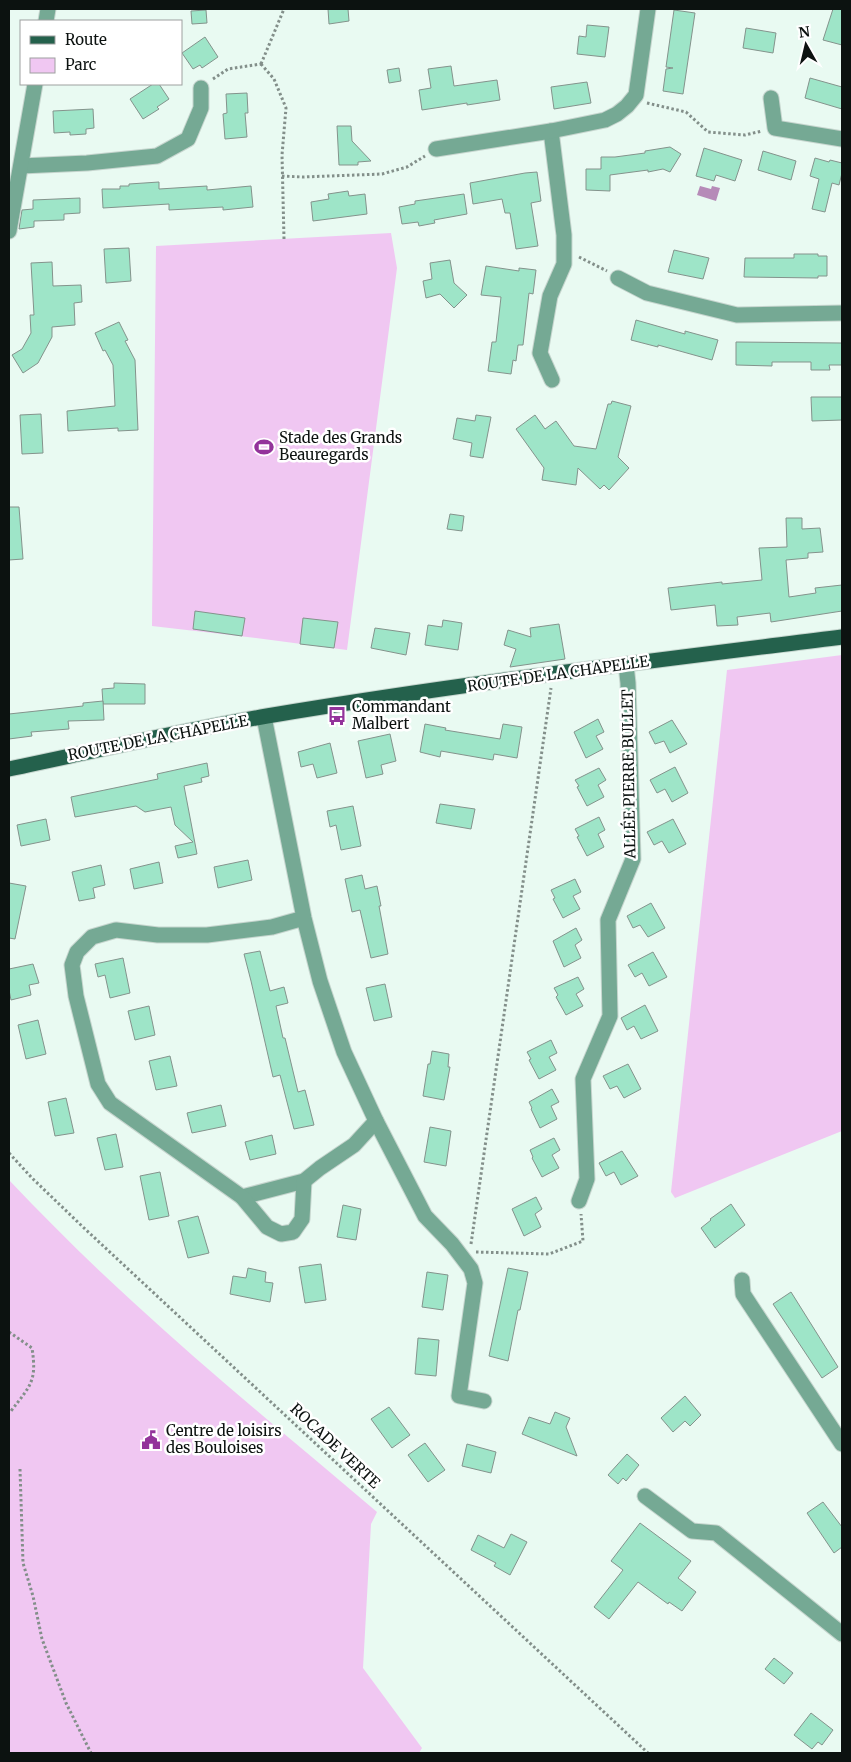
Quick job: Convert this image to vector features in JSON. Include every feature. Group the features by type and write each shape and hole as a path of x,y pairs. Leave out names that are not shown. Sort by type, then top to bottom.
{"main road":[{"name":"ROUTE DE LA CHAPELLE","path":"9,769 174,734 381,698 842,637"}],"street":[{"path":"436,149 551,131 605,120 617,114 636,95 648,9"},
{"path":"9,231 35,85"},
{"path":"21,166 87,163 157,156 188,139 201,108 201,88"},
{"path":"771,98 775,128 842,139"},
{"path":"551,131 564,235 564,264 550,296 540,353 552,380"},
{"path":"618,278 647,293 737,315 842,313"},
{"name":"ALLÉE PIERRE BULLET","path":"580,1201 587,1179 583,1079 610,1016 608,920 633,859 626,665"},
{"path":"264,717 304,918 320,981 341,1043 376,1121 425,1216 452,1244 471,1269 475,1283 459,1396 484,1401"},
{"path":"304,918 272,927 207,935 158,934 116,930 92,937 77,952 72,965 76,996 98,1084 110,1103 242,1197 267,1227 281,1234 293,1232 302,1219 304,1181"},
{"path":"242,1197 304,1181 354,1145 376,1121"},
{"path":"742,1280 743,1294 842,1444"},
{"path":"645,1496 692,1531 716,1533 842,1634"}],"path":[{"path":"261,64 284,9"},
{"path":"201,88 228,69 261,64"},
{"path":"261,64 274,79 286,108 282,155 284,239"},
{"path":"632,100 686,112 708,132 746,135 775,128"},
{"path":"282,176 382,174 407,167 436,149"},
{"path":"564,248 618,278"},
{"path":"551,675 551,696 470,1252 549,1254 583,1241 580,1201"},
{"name":"ROCADE VERTE","path":"9,1153 84,1228 648,1753"},
{"path":"9,1332 32,1348 34,1365 31,1385 9,1412"},
{"path":"20,1469 23,1563 33,1596 42,1639 66,1703 91,1753"}],"green space":[{"name":"Stade des Grands Beauregards","path":"391,233 397,268 347,650 152,626 156,246"},
{"path":"842,655 842,1131 675,1198 671,1192 727,670"},
{"name":"Centre de loisirs des Bouloises","path":"9,1180 85,1257 163,1329 377,1512 371,1524 363,1668 422,1748 419,1753 9,1753"}],"shaded area":[{"path":"700,186 711,189 712,186 720,188 716,201 697,195"}],"building":[{"path":"328,9 348,9 349,21 329,24"},
{"path":"833,9 842,9 842,45 823,40"},
{"path":"206,10 207,23 192,24 191,11"},
{"path":"674,10 695,13 683,94 663,91 666,69 673,68 666,67"},
{"path":"587,25 609,27 605,57 577,54 579,36 586,37"},
{"path":"746,28 776,33 773,53 743,48"},
{"path":"205,37 218,57 202,68 200,65 193,69 182,53"},
{"path":"451,66 454,86 497,80 500,100 422,110 419,90 431,88 428,69"},
{"path":"399,68 401,81 389,83 387,70"},
{"path":"810,78 842,87 842,109 805,98"},
{"path":"587,82 591,103 554,109 551,87"},
{"path":"151,85 160,85 169,99 157,107 159,109 143,119 130,99"},
{"path":"247,93 248,113 245,113 247,137 225,139 223,114 227,113 226,94"},
{"path":"93,109 94,128 86,129 86,134 54,133 53,111"},
{"path":"337,126 351,126 352,141 371,161 358,162 358,165 339,165"},
{"path":"670,147 681,154 670,172 663,169 610,175 610,191 586,190 586,169 601,169 601,157 645,153 645,151"},
{"path":"704,148 742,160 735,181 716,175 714,181 696,176"},
{"path":"763,151 796,161 791,180 758,170"},
{"path":"815,158 842,163 839,185 832,183 825,212 812,209 819,179 810,176"},
{"path":"537,172 541,201 531,203 538,246 516,249 510,213 505,213 502,199 473,204 470,183"},
{"path":"159,182 159,189 207,186 207,190 251,186 253,207 223,210 223,207 169,210 169,204 103,208 102,189 120,189 120,186 129,186 129,184"},
{"path":"348,191 349,196 365,194 367,214 313,221 311,202 329,199 328,194"},
{"path":"464,194 467,214 434,220 435,223 419,226 418,222 402,224 399,207 415,204 415,201"},
{"path":"80,198 80,213 64,214 64,220 34,221 34,227 19,229 22,210 33,209 33,200"},
{"path":"129,248 131,281 106,283 104,249"},
{"path":"674,250 709,258 703,279 668,272"},
{"path":"794,254 827,256 827,276 818,276 818,278 744,277 745,258 794,258"},
{"path":"450,260 454,283 467,295 454,308 440,294 426,298 423,281 432,279 430,263"},
{"path":"52,262 53,286 81,285 82,302 74,303 75,325 52,327 52,337 38,363 23,373 12,355 22,349 31,333 30,315 34,315 31,263"},
{"path":"486,266 519,271 519,268 536,270 533,294 529,293 523,345 518,345 516,361 513,360 511,374 488,371 492,342 496,342 501,297 481,295"},
{"path":"636,320 685,334 685,331 718,340 712,360 658,345 658,347 631,340"},
{"path":"119,322 128,340 125,341 135,360 138,430 118,431 118,428 68,431 67,411 115,406 113,365 105,350 103,351 95,333"},
{"path":"736,342 842,343 842,365 829,365 830,370 811,370 811,362 772,362 772,366 736,365"},
{"path":"811,397 842,397 842,420 812,421"},
{"path":"612,401 631,406 618,457 629,468 609,490 604,485 600,489 578,468 576,485 542,480 544,468 516,429 535,415 545,429 556,421 574,446 596,449 608,404 611,404"},
{"path":"41,414 43,453 22,454 20,415"},
{"path":"476,415 491,417 483,458 470,456 472,443 453,439 457,418 475,421"},
{"path":"9,507 19,507 23,559 9,560"},
{"path":"450,514 464,516 462,531 447,529"},
{"path":"786,518 802,518 802,529 820,528 823,552 808,553 808,558 786,560 789,597 816,593 815,588 842,585 842,611 771,622 770,613 737,617 738,625 717,626 715,605 671,610 668,588 762,580 759,548 787,547"},
{"path":"195,611 245,618 242,636 193,629"},
{"path":"303,618 338,622 334,648 300,644"},
{"path":"443,620 462,623 458,650 425,645 428,625 442,627"},
{"path":"559,624 565,659 510,667 516,649 504,645 508,630 531,637 530,628"},
{"path":"375,628 410,633 406,655 371,648"},
{"path":"114,683 145,684 145,704 103,704 102,689 114,688"},
{"path":"103,701 104,720 68,721 69,729 31,732 32,736 9,739 9,714 83,706 83,703"},
{"path":"598,719 604,732 596,736 603,749 586,758 574,732"},
{"path":"672,720 687,744 670,753 664,741 655,744 649,732"},
{"path":"425,724 446,728 445,730 500,739 503,724 522,727 517,758 494,754 493,760 441,751 440,757 420,752"},
{"path":"390,734 396,761 381,765 383,774 366,778 358,741"},
{"path":"330,743 337,773 317,778 313,764 301,767 298,752"},
{"path":"207,763 209,776 201,778 202,782 184,786 197,854 178,858 175,846 193,842 175,825 171,807 145,812 136,806 75,817 71,797 158,779 157,774"},
{"path":"675,767 688,793 672,802 665,789 657,793 650,780"},
{"path":"599,768 606,780 598,785 604,797 587,806 575,780"},
{"path":"440,804 475,809 471,829 436,823"},
{"path":"353,806 361,846 341,850 336,825 330,827 327,811"},
{"path":"599,817 605,830 598,834 604,847 587,856 575,829"},
{"path":"46,819 50,840 21,846 17,825"},
{"path":"673,819 686,844 669,853 662,841 654,845 647,832"},
{"path":"248,860 252,880 218,888 214,867"},
{"path":"159,862 163,883 134,889 130,869"},
{"path":"101,865 105,885 93,888 95,898 79,901 72,872"},
{"path":"362,875 365,889 377,886 388,954 371,958 360,910 352,912 345,879"},
{"path":"575,879 581,892 573,896 580,909 563,918 553,899 555,898 551,890"},
{"path":"9,883 26,886 15,939 9,938"},
{"path":"651,903 665,928 648,937 640,925 633,928 627,916"},
{"path":"576,928 582,940 575,945 581,958 564,967 553,941"},
{"path":"260,951 270,991 284,987 288,1003 276,1006 298,1092 305,1090 314,1125 294,1129 280,1075 273,1077 244,954"},
{"path":"653,952 667,977 649,986 642,973 635,977 628,965"},
{"path":"123,958 130,993 110,998 105,975 98,977 95,964"},
{"path":"33,964 39,983 29,985 31,995 11,1000 9,969"},
{"path":"578,977 584,989 576,994 583,1006 566,1015 556,997 558,995 554,988"},
{"path":"385,984 392,1017 374,1021 366,988"},
{"path":"645,1005 658,1031 641,1039 634,1026 627,1030 621,1018"},
{"path":"149,1006 155,1035 135,1040 128,1011"},
{"path":"38,1020 46,1054 26,1059 18,1025"},
{"path":"551,1040 557,1053 549,1057 556,1070 539,1079 527,1052"},
{"path":"432,1051 449,1054 448,1067 450,1067 444,1100 423,1096"},
{"path":"170,1056 177,1086 156,1090 149,1061"},
{"path":"628,1064 641,1089 624,1098 617,1086 610,1089 603,1076"},
{"path":"552,1089 559,1102 551,1106 557,1119 540,1128 529,1102"},
{"path":"66,1098 74,1133 55,1136 48,1102"},
{"path":"221,1105 226,1126 192,1133 187,1113"},
{"path":"430,1127 451,1131 446,1166 424,1162"},
{"path":"116,1134 123,1167 105,1170 97,1138"},
{"path":"272,1135 276,1154 250,1160 245,1142"},
{"path":"554,1138 560,1150 552,1155 559,1168 542,1177 530,1150"},
{"path":"622,1151 638,1176 621,1185 614,1172 606,1176 599,1163"},
{"path":"160,1172 169,1216 149,1220 140,1176"},
{"path":"536,1197 542,1209 535,1214 541,1227 524,1236 512,1209"},
{"path":"731,1204 745,1225 715,1248 701,1228"},
{"path":"343,1205 361,1209 356,1240 337,1237"},
{"path":"198,1216 209,1253 188,1258 178,1221"},
{"path":"321,1264 326,1300 305,1303 299,1267"},
{"path":"248,1268 266,1272 265,1282 273,1283 270,1302 230,1294 233,1276 246,1278"},
{"path":"508,1268 528,1272 508,1361 489,1356"},
{"path":"427,1272 448,1275 443,1310 422,1307"},
{"path":"791,1292 838,1367 822,1378 773,1304"},
{"path":"418,1338 439,1340 436,1376 415,1374"},
{"path":"685,1396 701,1415 690,1426 685,1421 673,1432 661,1418"},
{"path":"389,1407 410,1435 392,1448 371,1419"},
{"path":"555,1412 570,1418 566,1427 577,1456 522,1434 529,1417 550,1424"},
{"path":"425,1443 445,1470 428,1482 408,1455"},
{"path":"467,1444 496,1452 491,1473 462,1466"},
{"path":"627,1454 639,1465 626,1481 623,1478 618,1484 608,1475"},
{"path":"823,1502 842,1527 842,1547 834,1553 807,1513"},
{"path":"640,1523 691,1561 678,1578 696,1592 682,1611 669,1602 668,1604 638,1582 609,1619 594,1607 623,1570 611,1561"},
{"path":"511,1534 527,1542 510,1575 494,1566 496,1563 471,1550 478,1535 504,1548"},
{"path":"774,1658 793,1673 784,1684 765,1669"},
{"path":"811,1713 833,1730 822,1745 818,1742 812,1749 794,1735"}],"place":[{"name":"Stade des Grands Beauregards","path":"264,447"},
{"name":"Commandant Malbert","path":"337,716"},
{"name":"Centre de loisirs des Bouloises","path":"151,1440"}]}
